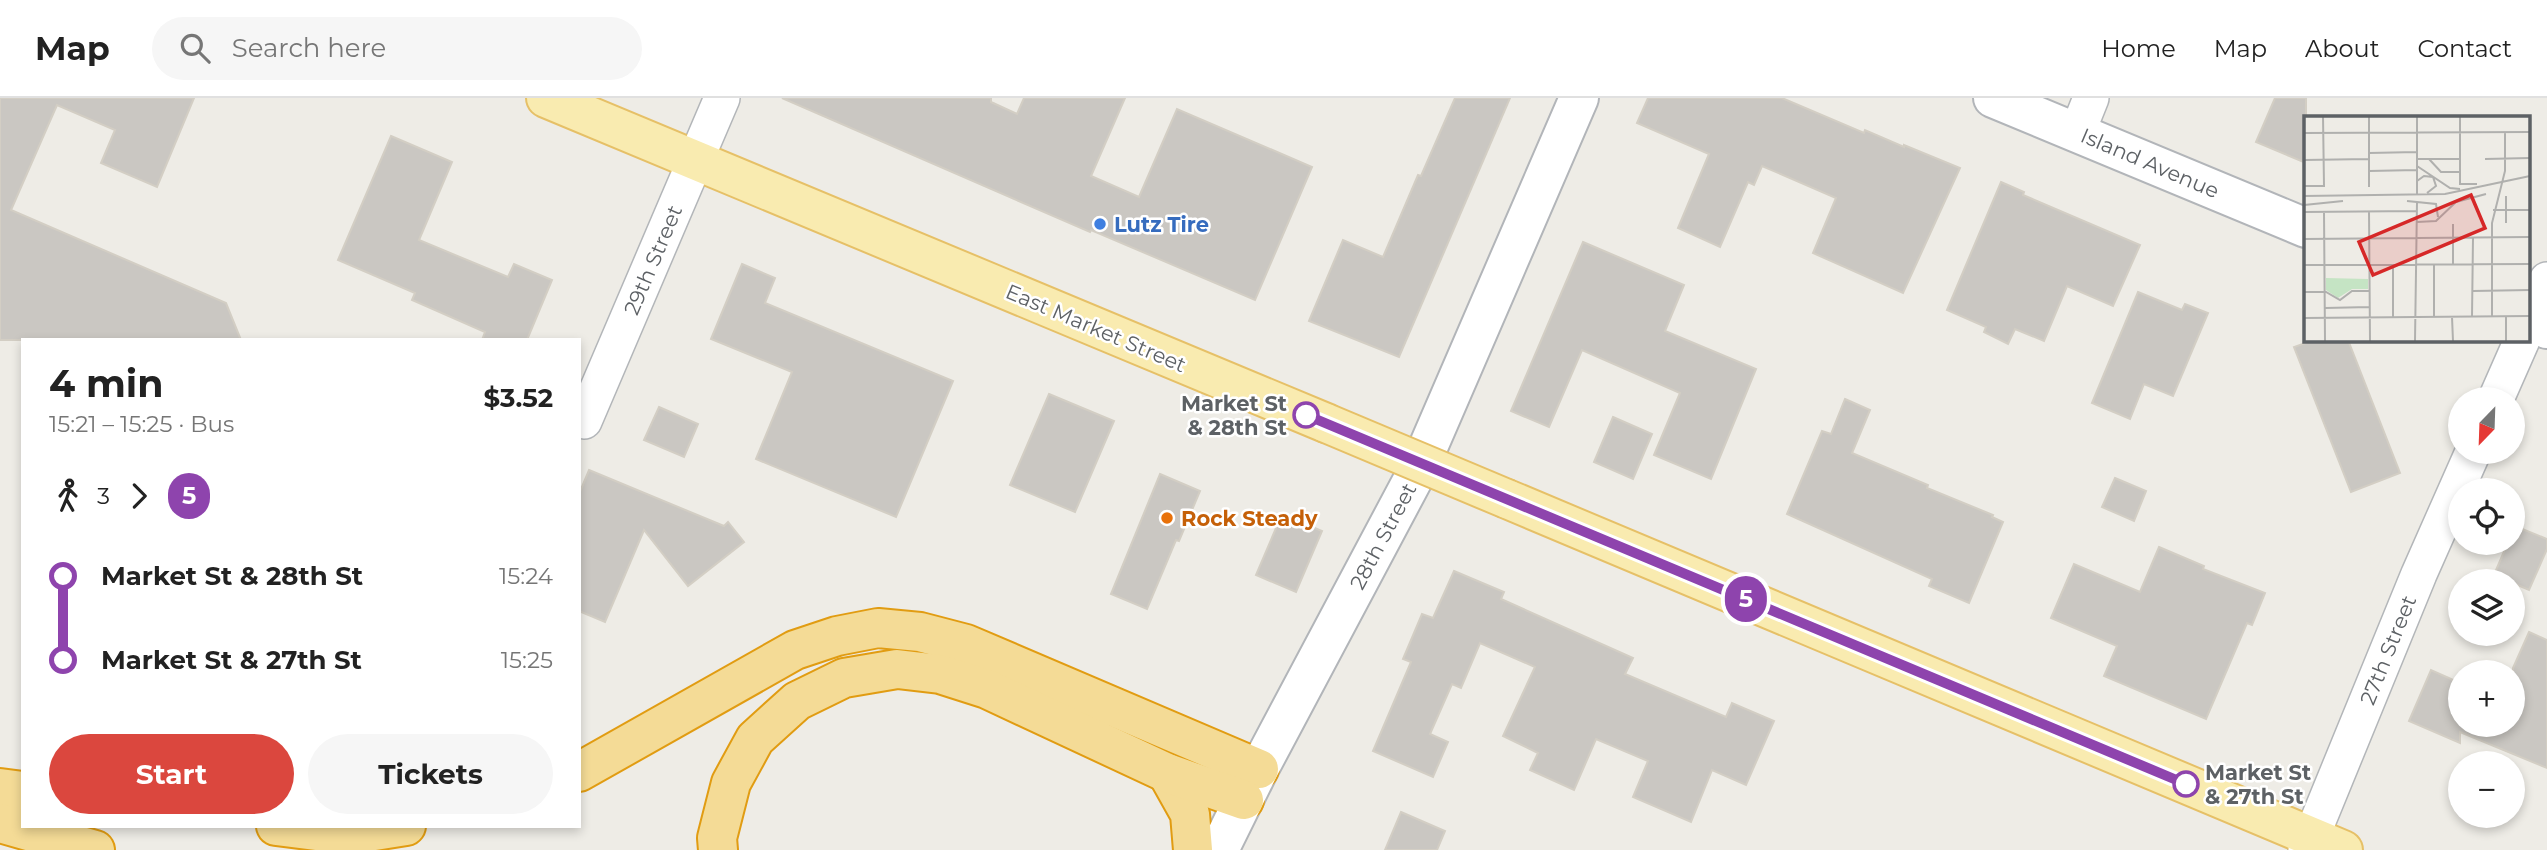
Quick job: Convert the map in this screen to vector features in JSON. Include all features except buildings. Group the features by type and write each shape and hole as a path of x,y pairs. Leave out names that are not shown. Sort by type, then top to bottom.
{"highway":[{"path":"581,771 795,650 837,636 878,628 920,632 966,644 1251,784"},
{"path":"718,850 717,838 731,783 755,739 797,701 844,678 897,669 940,674 987,689 1167,773 1251,784"},
{"path":"1167,773 1190,814 1193,850"},
{"path":"0,788 21,791"},
{"path":"0,823 95,850"},
{"path":"292,828 349,835 393,828"}],"main road":[{"name":"East Market Street","path":"547,98 1507,499 2320,846"}],"street":[{"name":"29th Street","path":"584,421 722,98"},
{"name":"28th Street","path":"1219,850 1251,784 1419,468 1579,98"},
{"name":"Island Avenue","path":"1993,98 2084,115 2304,227"},
{"path":"2531,327 2547,280"},
{"path":"2502,387 2524,341"},
{"name":"27th Street","path":"2320,846 2419,573 2468,464"}],"bus line":[{"name":"5","path":"1306,415 2186,784"}],"place":[{"name":"Lutz Tire","path":"1100,224"},
{"name":"Market St & 28th St","path":"1306,415"},
{"name":"Rock Steady","path":"1167,518"},
{"name":"Market St & 27th St","path":"2186,784"}]}
